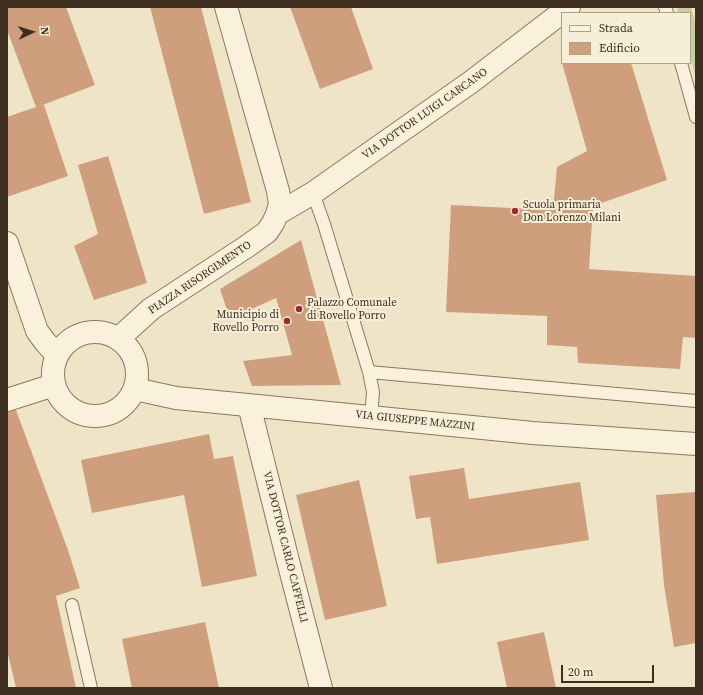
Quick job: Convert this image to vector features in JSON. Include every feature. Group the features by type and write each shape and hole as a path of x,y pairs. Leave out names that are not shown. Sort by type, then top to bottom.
{"street":[{"path":"226,7 278,191 280,204 277,214"},
{"name":"VIA DOTTOR LUIGI CARCANO","path":"277,214 314,193 471,82 561,13"},
{"name":"PIAZZA RISORGIMENTO","path":"118,339 151,309 267,232 277,214"},
{"path":"7,243 37,331 46,344 57,355"},
{"path":"91,332 106,333 118,339 129,348 135,361 137,375 135,389 128,401 118,410 106,415 92,417 80,414 68,407 59,397 52,374 57,355 65,343 77,335 91,332"},
{"path":"7,400 54,384"},
{"name":"VIA GIUSEPPE MAZZINI","path":"135,389 176,398 533,433 696,444"},
{"name":"VIA DOTTOR CARLO CAFFELLI","path":"249,405 321,688"}],"lane":[{"path":"681,64 696,117"},
{"path":"314,193 369,372 373,392 371,417"},
{"path":"369,372 696,401"},
{"path":"72,605 91,688"}],"green space":[{"path":"677,7 691,7 696,26 696,78 691,60 691,12 678,12"}],"building":[{"path":"7,7 66,7 95,85 40,106 44,105 68,176 7,197 7,117 36,107 7,30"},
{"path":"150,7 201,7 251,202 204,214"},
{"path":"290,7 351,7 373,69 320,89"},
{"path":"562,64 631,64 667,180 593,206 589,269 696,276 696,338 683,337 680,369 578,363 577,347 547,345 547,316 446,312 451,205 553,210 557,167 587,151"},
{"path":"108,156 147,283 94,300 74,246 98,234 78,165"},
{"name":"Palazzo Comunale di Rovello Porro","path":"301,240 341,385 252,386 243,361 292,355 276,298 230,319 220,289"},
{"path":"16,410 68,550 80,588 56,596 76,688 16,688 7,650 7,412"},
{"path":"209,434 214,459 233,456 257,576 202,587 184,495 92,513 81,460"},
{"path":"464,468 469,499 580,482 589,540 437,564 430,517 416,519 409,476"},
{"path":"359,480 387,606 325,620 296,495"},
{"path":"696,492 696,643 674,647 664,585 656,495"},
{"path":"205,622 219,688 132,688 122,639"},
{"path":"544,632 556,688 507,688 497,642"}],"place":[{"name":"Scuola primaria Don Lorenzo Milani","path":"515,211"},
{"name":"Palazzo Comunale di Rovello Porro","path":"299,309"},
{"name":"Municipio di Rovello Porro","path":"287,321"}]}
